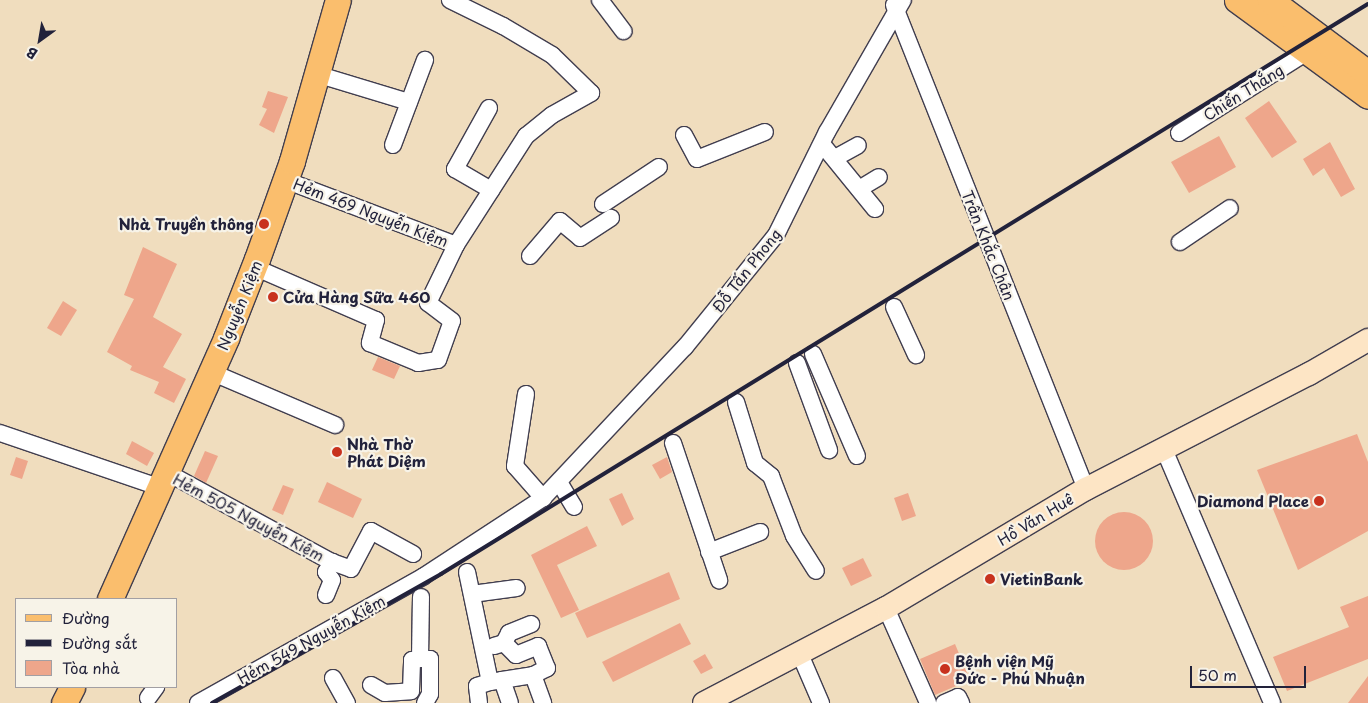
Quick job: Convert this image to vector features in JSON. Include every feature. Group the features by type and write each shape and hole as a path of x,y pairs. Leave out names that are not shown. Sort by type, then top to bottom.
{"main road":[{"name":"Nguyễn Kiệm","path":"110,598 211,372 254,267 285,180 338,0"},
{"path":"1236,0 1368,72"},
{"path":"1270,0 1307,40 1368,96"},
{"name":"Hồ Văn Huê","path":"704,703 886,608 1086,489 1163,447 1308,374 1368,340"},
{"path":"64,703 72,688"}],"street":[{"name":"Hẻm 469 Nguyễn Kiệm","path":"254,267 376,320 370,342 418,363 438,360 452,321 428,303 456,244 526,136 552,115 591,93 552,55 503,26 450,0"},
{"path":"600,0 623,31"},
{"name":"Đỗ Tấn Phong","path":"424,576 543,498 685,347 776,235 897,4"},
{"name":"Trần Khắc Chân","path":"897,4 1086,489"},
{"name":"Chiến Thắng","path":"1179,133 1307,40"},
{"path":"393,145 425,60"},
{"path":"316,74 410,102"},
{"path":"489,108 455,169 491,190"},
{"path":"684,136 697,159 765,132"},
{"path":"822,144 874,208"},
{"path":"835,158 858,145"},
{"path":"530,256 560,221 580,238 607,211 659,167"},
{"path":"859,189 879,177"},
{"name":"Hẻm 469 Nguyễn Kiệm","path":"285,180 456,244"},
{"path":"1180,242 1230,208"},
{"path":"894,307 916,355"},
{"path":"813,354 857,456"},
{"path":"797,363 829,450"},
{"path":"211,372 335,425"},
{"path":"526,394 516,466 543,498"},
{"path":"736,402 755,463 771,476 794,536 816,571"},
{"name":"Hẻm 505 Nguyễn Kiệm","path":"0,433 162,480 332,562 351,569 371,531 413,554"},
{"path":"673,443 719,580"},
{"path":"1163,447 1270,699"},
{"path":"559,482 574,507"},
{"path":"709,552 760,532"},
{"name":"Hẻm 505 Nguyễn Kiệm","path":"326,595 332,580 326,572 332,562"},
{"path":"467,572 483,648 496,681 510,703"},
{"name":"Hẻm 549 Nguyễn Kiệm","path":"198,703 424,576"},
{"path":"472,594 517,588"},
{"path":"420,659 421,597"},
{"path":"886,608 928,703"},
{"path":"504,643 509,633 531,624"},
{"path":"483,648 504,643"},
{"path":"479,703 477,686 533,675 547,668 538,646 516,656 504,643"},
{"path":"799,652 821,703"},
{"path":"371,685 385,693 411,691 412,660 430,658 430,694 425,703"},
{"path":"533,675 543,703"},
{"path":"333,678 347,703"},
{"path":"944,703 958,697 961,703"}],"building":[{"path":"268,91 288,97 274,133 259,125 267,109 262,107"},
{"path":"1269,101 1297,142 1272,158 1245,118"},
{"path":"1219,136 1236,167 1189,193 1171,162"},
{"path":"1330,142 1355,189 1341,197 1324,168 1313,176 1303,159"},
{"path":"143,247 177,264 153,317 182,334 163,367 186,379 174,403 154,393 159,382 130,370 132,366 107,352 134,299 124,295"},
{"path":"63,301 77,310 61,336 47,328"},
{"path":"378,357 400,366 394,379 372,370"},
{"name":"Diamond Place","path":"1357,434 1368,462 1368,531 1298,570 1257,470"},
{"path":"132,441 154,453 147,466 126,454"},
{"path":"205,451 218,456 206,483 194,476"},
{"path":"16,457 28,461 22,479 10,475"},
{"path":"667,457 672,472 660,479 652,465"},
{"path":"327,482 362,499 353,518 318,502"},
{"path":"283,485 294,489 283,515 272,510"},
{"path":"622,493 634,519 622,526 609,499"},
{"path":"908,493 916,516 902,521 894,498"},
{"path":"1124,512 1135,514 1148,525 1153,541 1151,552 1140,565 1124,570 1113,568 1100,557 1095,541 1097,530 1108,517"},
{"path":"587,526 597,546 557,565 579,610 561,618 531,555"},
{"path":"863,558 872,576 851,586 842,568"},
{"path":"669,572 680,599 587,638 575,613"},
{"path":"1368,596 1368,659 1287,691 1273,657 1349,627 1340,607"},
{"path":"680,623 691,644 613,682 602,662"},
{"name":"Bệnh viện Mỹ Đức - Phú Nhuận","path":"955,644 970,680 935,695 920,659"},
{"path":"705,654 713,668 701,674 693,661"},
{"path":"1368,676 1368,703 1348,703"}],"railway":[{"path":"212,703 441,574 1368,4"}],"place":[{"name":"Nhà Truyền thông","path":"264,224"},
{"name":"Cửa Hàng Sữa 460","path":"273,297"},
{"name":"Nhà Thờ Phát Diệm","path":"337,452"},
{"name":"Diamond Place","path":"1319,501"},
{"name":"VietinBank","path":"990,579"},
{"name":"Bệnh viện Mỹ Đức - Phú Nhuận","path":"945,669"}]}
